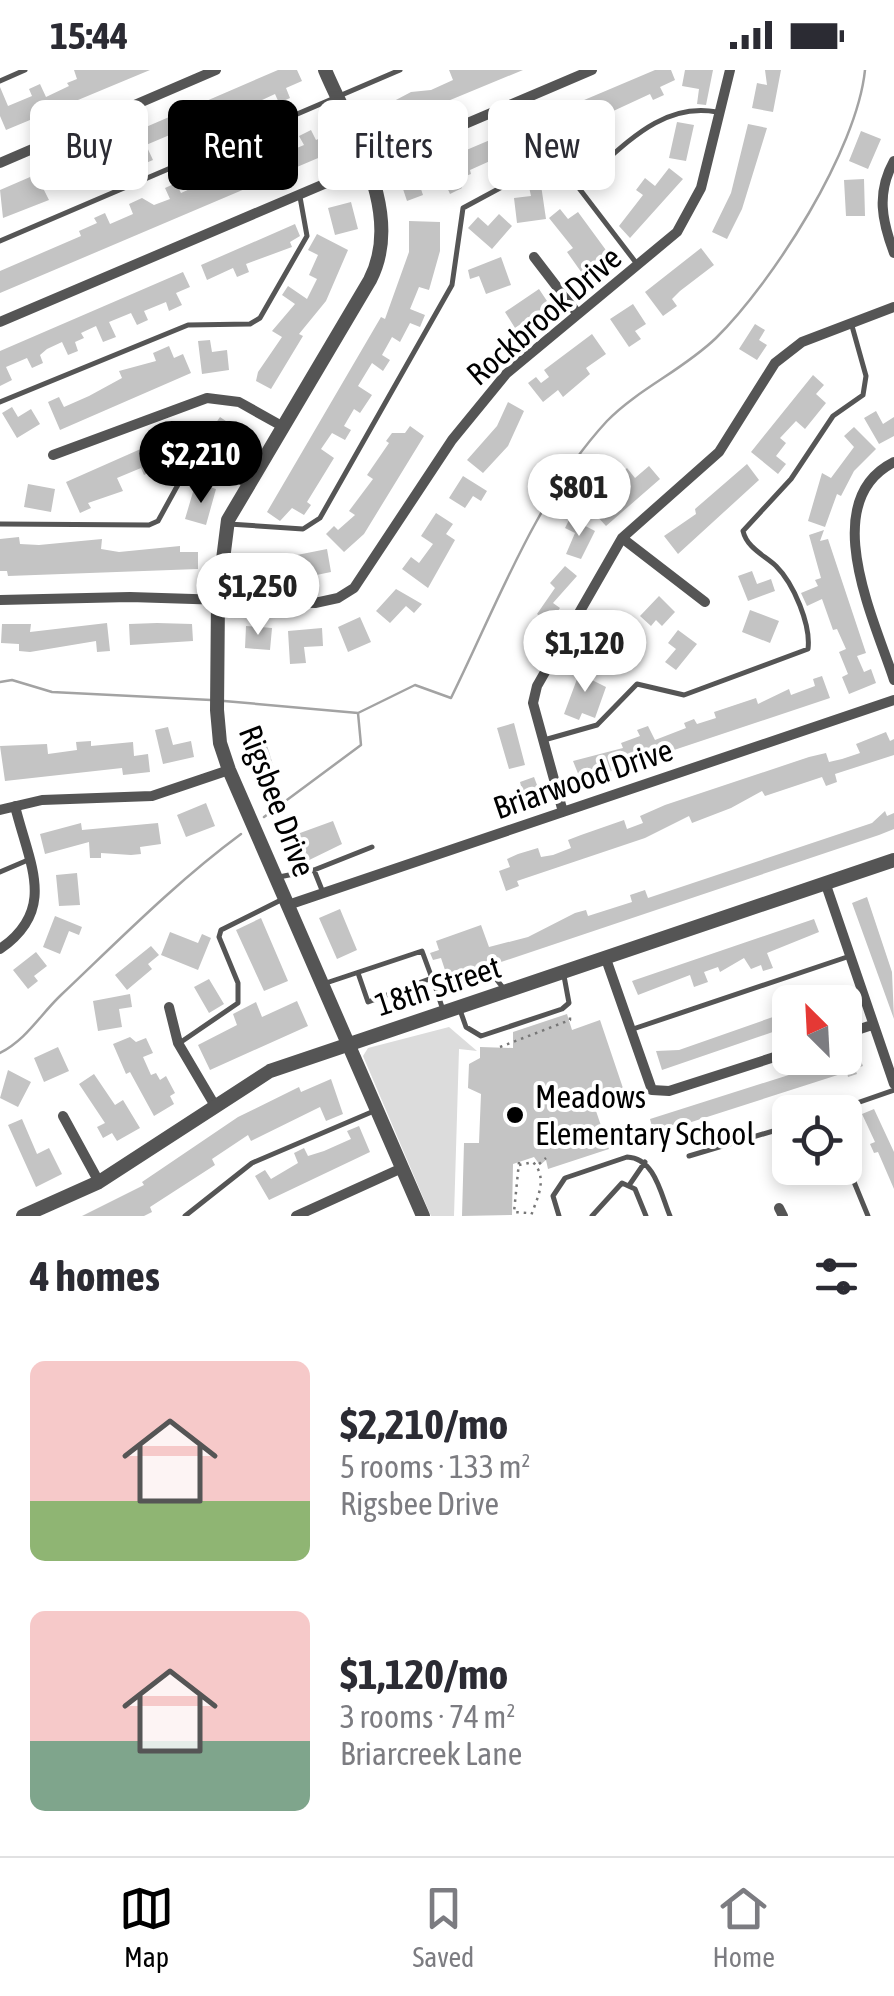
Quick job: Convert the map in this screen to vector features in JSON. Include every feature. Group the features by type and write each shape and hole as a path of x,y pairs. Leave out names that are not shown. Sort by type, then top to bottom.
{"street":[{"path":"0,163 216,70"},
{"name":"Rigsbee Drive","path":"325,70 337,100"},
{"path":"468,123 592,70"},
{"name":"Rockbrook Drive","path":"0,600 218,598 315,602 338,598 354,588 478,406 506,374 677,232 691,211 730,70"},
{"path":"894,162 882,192 881,209 894,253"},
{"path":"0,322 318,186"},
{"name":"Rigsbee Drive","path":"373,190 382,224 376,269 280,425 227,524 218,598 217,710 220,744 230,770 423,1216"},
{"path":"534,257 577,312"},
{"path":"562,812 533,702 537,686 622,538 719,452 786,353 813,337 852,326 894,307"},
{"path":"54,455 207,398 238,402 280,425"},
{"path":"894,462 868,487 852,531 855,558 894,680"},
{"path":"622,538 705,602"},
{"name":"Briarwood Drive","path":"286,902 324,893 894,700"},
{"path":"0,810 42,800 152,796 230,770"},
{"path":"0,949 26,930 37,903 15,806"},
{"name":"18th Street","path":"24,1216 99,1182 254,1078 893,865"},
{"path":"826,885 894,1088"},
{"path":"606,958 646,1083 659,1093 772,1058"},
{"path":"169,1007 178,1044 214,1104"},
{"path":"862,1028 872,1025"},
{"path":"63,1116 99,1182"},
{"path":"296,1216 402,1168"}],"lane":[{"path":"0,81 25,70"},
{"path":"0,241 400,70"},
{"path":"615,154 663,114 693,108 720,113"},
{"path":"227,524 303,529 320,518 446,299 454,279 458,218 466,203 495,190"},
{"path":"582,190 638,266"},
{"path":"0,402 188,324 250,324 260,318 307,236 300,194"},
{"path":"541,741 597,725 629,688 638,684 684,695 808,650 805,624 788,582 750,544 743,531 791,479 832,416 863,395 866,376 852,326"},
{"path":"0,524 148,525 158,521 180,482 222,473 245,485"},
{"path":"276,878 314,870 372,847"},
{"path":"0,872 28,860"},
{"path":"314,870 324,893"},
{"path":"178,1044 238,1003 238,983 219,937 221,930 286,902"},
{"path":"322,985 422,951 444,1012"},
{"path":"630,1030 850,956"},
{"path":"436,989 490,971 498,975 505,992"},
{"path":"358,972 368,1002 432,978"},
{"path":"459,1008 466,1027 481,1036 562,1010 569,1003 563,973"},
{"path":"862,1100 894,1088"},
{"path":"185,1216 252,1163 377,1110"},
{"path":"689,1156 772,1131"},
{"path":"560,1216 554,1196 565,1178 628,1157 645,1162 670,1216"},
{"path":"592,1216 615,1187 630,1184 645,1162"},
{"path":"630,1184 646,1216"},
{"path":"855,1185 868,1216"}],"path":[{"path":"500,1047 570,1020 569,1003"},
{"path":"538,1165 542,1184 538,1205 530,1214 514,1212 515,1166 538,1165 546,1158"},
{"path":"514,1185 521,1187"}],"shaded area":[{"path":"449,1027 477,1051 459,1049 454,1216 431,1216 363,1056 368,1048"}],"building":[{"path":"74,70 150,70 78,100 30,100 30,120 6,130 0,116 0,87 8,106 32,96 29,89 40,84 46,97 77,79"},
{"path":"278,70 297,70 302,81 286,88 290,98 286,100 278,100 275,94 262,100 208,100"},
{"path":"449,70 523,70 450,100 396,100 453,80"},
{"path":"655,70 671,70 675,80 660,87 664,95 653,100 650,94 615,110 615,100 584,100"},
{"path":"685,70 713,70 706,105 697,104 699,89 682,86"},
{"path":"765,70 781,70 773,112 752,108 757,83 767,85"},
{"path":"168,117 168,136 148,144 148,126"},
{"path":"677,122 694,125 686,161 669,158"},
{"path":"748,124 767,128 742,209 727,239 712,232 731,193"},
{"path":"311,130 318,139 318,158 298,167 298,148 304,145 299,136"},
{"path":"861,131 881,139 868,169 849,161"},
{"path":"488,141 488,162 470,170 468,175 468,149"},
{"path":"669,168 683,179 630,238 619,226 643,195 636,190 645,178 655,186"},
{"path":"30,177 30,190 44,190 49,200 3,218 0,190"},
{"path":"864,179 865,216 846,216 844,180"},
{"path":"168,187 168,190 243,190 0,293 0,271 81,236 79,231 97,223 94,218 105,213 110,224 133,214 129,204 142,198 154,205 170,199 165,188"},
{"path":"403,190 421,190 423,195 407,201"},
{"path":"530,190 542,190 546,219 517,223 514,198 531,196"},
{"path":"351,202 358,229 335,235 328,208"},
{"path":"560,209 568,219 578,212 611,257 584,276 567,252 573,248 549,218"},
{"path":"499,214 512,226 492,249 468,228 478,217 488,226"},
{"path":"409,221 440,222 440,251 429,290 419,287 410,309 425,315 420,327 410,323 400,342 392,337 382,355 390,360 383,371 372,363 358,386 372,395 360,413 354,409 344,426 351,430 345,440 332,433 321,449 334,458 307,502 311,505 304,515 292,508 280,521 267,512 381,317 385,319 409,252"},
{"path":"295,224 300,236 290,242 292,247 246,264 249,272 237,277 233,268 207,280 201,265"},
{"path":"317,234 348,250 326,301 299,334 303,336 271,389 256,381 258,372 282,337 272,331 295,304 282,295 288,286 307,299 317,279 309,275 318,255 308,250"},
{"path":"701,248 714,265 672,299 677,306 663,316 645,292"},
{"path":"501,257 511,285 486,294 479,276 470,279 468,270"},
{"path":"183,272 190,287 176,293 182,305 169,311 166,302 144,311 148,320 137,325 131,313 109,322 116,337 103,342 96,326 81,333 84,338 75,342 78,351 68,355 62,342 40,355 43,363 32,368 27,358 6,367 12,380 0,386 0,351"},
{"path":"539,289 549,304 515,328 505,312"},
{"path":"633,304 646,324 635,331 641,339 629,347 610,319"},
{"path":"755,324 765,330 759,340 767,345 757,360 739,349"},
{"path":"592,334 606,354 586,368 590,374 563,397 558,390 543,402 528,383 536,377 541,383 549,377 544,370"},
{"path":"210,340 212,352 227,350 229,370 202,374 198,341"},
{"path":"169,346 174,358 183,354 191,373 60,430 48,402 59,397 64,407 89,396 122,378 119,371 156,361 153,353"},
{"path":"813,375 824,385 816,394 826,403 805,429 796,421 780,438 786,443 776,456 786,464 778,474 751,452"},
{"path":"508,402 524,411 508,446 483,473 467,460 497,426"},
{"path":"12,407 18,417 31,409 40,424 17,438 2,413"},
{"path":"876,411 883,424 894,417 894,436 879,444 864,418"},
{"path":"220,417 248,436 231,461 221,455 230,442 211,430"},
{"path":"410,426 424,436 364,534 344,552 326,534 334,526 338,530 355,515 349,511 373,479 367,475 389,443 386,441 392,433 405,433"},
{"path":"854,427 876,449 854,471 841,496 837,494 825,527 808,521 822,473 831,478 854,447 844,436"},
{"path":"161,440 171,463 144,475 141,468 117,478 123,491 88,503 91,508 80,513 66,482"},
{"path":"747,464 759,480 678,554 664,536 696,514 695,509"},
{"path":"649,466 660,479 606,526 585,503 593,496 602,505 624,484 618,476 627,468 635,478"},
{"path":"463,476 487,491 481,501 473,496 465,508 449,498"},
{"path":"28,484 55,489 51,512 24,507"},
{"path":"203,485 216,489 206,525 185,519 193,492 200,494"},
{"path":"436,513 453,524 446,534 455,540 428,588 402,569 411,557 419,563 433,544 421,536"},
{"path":"570,518 595,531 581,559 566,554 575,533 565,528"},
{"path":"824,530 820,541 828,539 866,653 857,656 864,672 871,669 876,683 849,694 842,677 848,674 839,652 846,649 837,629 833,630 822,599 807,606 801,593 818,586 815,580 821,578 809,535"},
{"path":"19,537 20,544 39,545 102,539 101,549 119,552 180,546 180,552 198,552 198,569 8,576 7,571 0,571 0,539"},
{"path":"327,549 331,572 302,578 297,555"},
{"path":"565,566 577,576 553,603 560,608 549,623 537,614 555,588 550,583"},
{"path":"752,571 757,584 771,579 775,591 748,601 738,576"},
{"path":"396,589 422,604 414,613 406,606 390,623 376,611"},
{"path":"659,596 675,612 662,626 656,620 651,626 640,616"},
{"path":"750,610 779,621 770,643 742,632"},
{"path":"360,617 371,642 348,652 338,627"},
{"path":"107,623 110,651 97,652 96,641 30,652 19,651 19,644 1,643 2,624 31,624 30,632"},
{"path":"129,624 192,624 193,641 130,645"},
{"path":"246,626 272,628 270,650 245,648"},
{"path":"322,628 323,646 304,647 306,663 290,664 288,631"},
{"path":"678,630 697,644 676,670 665,662 676,649 668,643"},
{"path":"583,663 597,670 592,680 606,687 595,718 582,713 579,720 564,714"},
{"path":"822,676 830,698 581,781 573,761 623,748 621,743 640,736 637,730 648,726 655,740 686,728 684,723 694,719 697,724 716,718 714,712 756,698 758,704 789,689 791,695 815,686 813,679"},
{"path":"514,723 525,765 509,769 497,728"},
{"path":"168,727 173,745 191,741 194,757 163,764 155,730"},
{"path":"886,732 890,741 894,739 894,755 835,774 837,782 826,786 822,777 765,796 762,791 692,823 689,816 645,838 517,881 519,886 506,891 499,871 510,867 507,859 518,854 538,848 541,857 553,855 571,848 568,840 581,835 624,820 627,829 643,823 640,816 665,805 809,757 826,753 829,762 860,753 856,744"},
{"path":"265,739 274,768 260,773 248,745"},
{"path":"91,741 91,746 133,742 134,756 148,754 150,772 123,775 122,768 5,781 0,746 47,744 48,754 77,750 76,742"},
{"path":"534,777 543,801 511,812 505,796 522,790 520,782"},
{"path":"206,803 215,826 186,837 177,815"},
{"path":"885,811 887,816 894,813 894,829 879,835 492,965 446,973 441,958 433,960 430,953 439,950 436,941 481,925 489,947 528,937 575,913 586,910 588,916 632,902 630,895 645,890 648,898 872,823"},
{"path":"333,821 342,844 299,865 289,837"},
{"path":"81,823 82,830 158,823 161,844 140,847 141,854 101,853 101,858 90,858 89,842 45,854 40,834"},
{"path":"77,873 80,905 59,906 56,875"},
{"path":"867,897 892,972 894,1019 852,903"},
{"path":"340,909 357,950 337,959 319,918"},
{"path":"55,916 82,927 79,935 69,931 60,954 43,947"},
{"path":"261,918 288,981 264,991 236,930"},
{"path":"814,919 819,932 767,953 773,968 763,971 761,965 751,969 744,958 720,972 718,967 704,972 708,982 694,987 690,975 638,995 632,981"},
{"path":"170,932 198,943 202,934 211,938 198,970 161,955"},
{"path":"151,946 159,955 148,964 152,969 127,990 115,975"},
{"path":"36,952 47,966 34,976 38,981 28,989 13,970"},
{"path":"209,979 224,1004 209,1013 194,987"},
{"path":"130,994 132,1007 119,1009 122,1027 98,1031 93,1001"},
{"path":"297,1001 308,1026 210,1070 198,1045 237,1025 233,1014 256,1002 262,1017"},
{"path":"567,1014 572,1030 600,1020 627,1100 596,1111 609,1149 548,1169 546,1160 540,1165 534,1157 513,1164 512,1215 462,1216 464,1143 479,1143 481,1094 468,1088 469,1064 480,1058 480,1047 513,1048 513,1032"},
{"path":"772,1017 772,1032 662,1070 656,1051 679,1050"},
{"path":"130,1037 136,1042 146,1038 153,1053 143,1057 151,1075 156,1073 160,1080 166,1076 175,1093 170,1096 174,1104 154,1116 130,1072 126,1074 113,1044"},
{"path":"58,1047 69,1071 44,1082 34,1058"},
{"path":"8,1070 31,1082 18,1107 0,1098"},
{"path":"94,1074 115,1105 123,1100 140,1128 117,1141 112,1133 103,1138 97,1127 105,1123 79,1084"},
{"path":"789,1075 838,1075 654,1134 650,1119"},
{"path":"331,1079 343,1114 326,1121 320,1107 251,1141 248,1135 212,1159 215,1165 150,1207 152,1212 144,1216 82,1216 144,1185 142,1182 238,1117 299,1087 301,1092"},
{"path":"874,1109 894,1152 894,1189 878,1152 874,1153 870,1144 875,1142 862,1114"},
{"path":"22,1119 37,1154 49,1148 62,1174 36,1187 8,1125"},
{"path":"359,1126 370,1152 269,1200 255,1176 265,1170 271,1179 298,1163 294,1153 304,1148 308,1156 324,1151 351,1139 347,1131"}],"waterway":[{"path":"224,701 358,713 415,685 451,698 538,518 582,451 619,410 716,338 786,250 846,138 865,70"},
{"path":"0,682 12,680 52,692 211,700"},
{"path":"264,817 361,745 358,713"},
{"path":"0,1053 25,1034 148,912 241,834"}],"place":[{"name":"Meadows Elementary School","path":"515,1115"}]}
